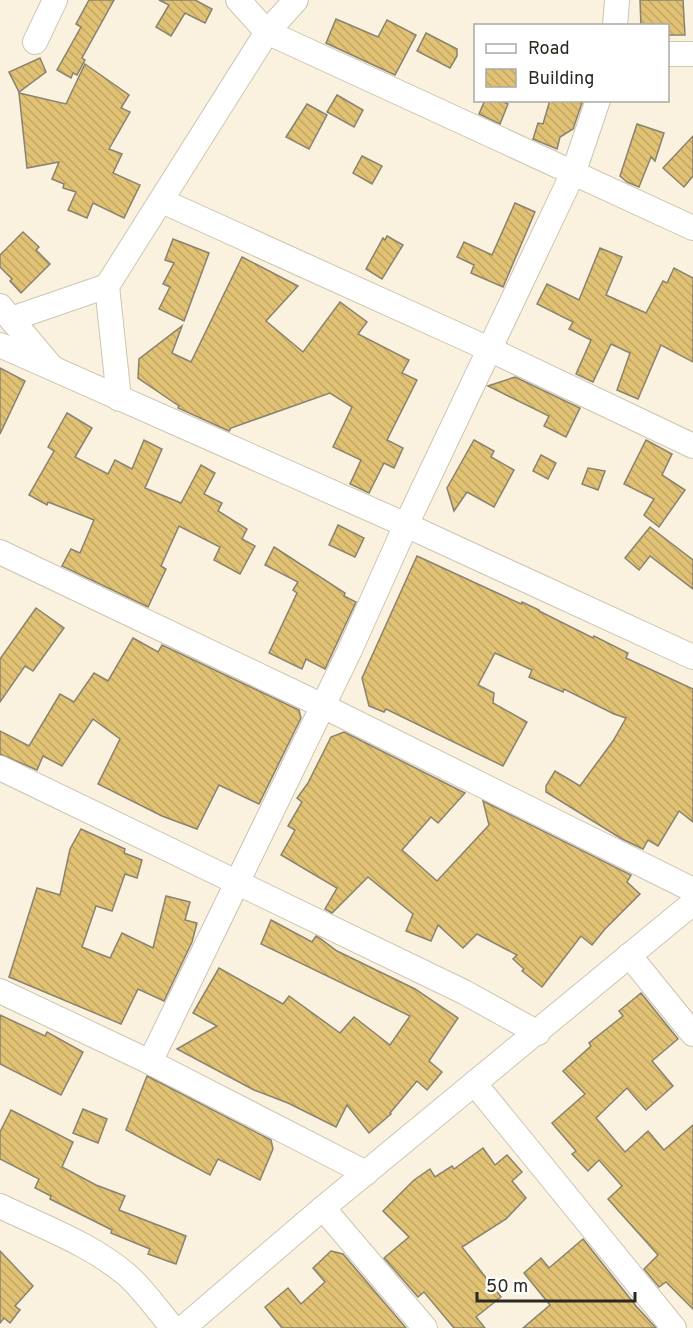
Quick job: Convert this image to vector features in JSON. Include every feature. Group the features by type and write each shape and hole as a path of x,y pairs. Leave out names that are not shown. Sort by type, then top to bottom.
{"street":[{"path":"35,42 54,0"},
{"path":"238,0 267,32 574,171 693,228"},
{"path":"119,399 107,286 267,32 296,0"},
{"path":"615,24 617,0"},
{"path":"669,54 693,54"},
{"path":"150,1062 323,706 574,171 597,102"},
{"path":"162,201 489,349 693,446"},
{"path":"53,369 6,313 107,286"},
{"path":"0,345 406,525 693,657"},
{"path":"0,552 323,706 693,890"},
{"path":"0,768 464,992 538,1033"},
{"path":"183,1328 323,1208 693,903"},
{"path":"629,955 693,1034"},
{"path":"0,991 150,1062 366,1173"},
{"path":"475,1084 674,1328"},
{"path":"0,1206 89,1249 108,1261 128,1276 173,1328"},
{"path":"323,1208 425,1328"}],"building":[{"path":"89,0 114,0 82,58 85,60 77,75 73,73 71,78 57,70 81,27 76,24"},
{"path":"159,0 195,0 212,9 205,23 185,13 171,36 156,27 169,5"},
{"path":"640,0 683,0 685,35 669,35 669,24 641,24"},
{"path":"336,19 378,37 387,20 416,35 395,75 326,43"},
{"path":"426,33 457,49 457,56 450,68 417,51"},
{"path":"40,58 46,72 19,92 9,72"},
{"path":"85,64 129,95 121,108 130,112 109,149 122,154 113,173 140,185 124,218 93,203 87,218 68,210 76,192 63,188 64,184 52,179 59,162 27,168 19,93 66,104"},
{"path":"337,95 363,110 354,127 327,112"},
{"path":"484,102 508,104 500,124 479,114"},
{"path":"549,102 582,102 573,129 560,137 557,149 533,139 538,123 543,124"},
{"path":"307,104 327,115 309,149 286,137"},
{"path":"637,124 664,133 655,161 651,157 639,187 620,176"},
{"path":"693,136 693,176 684,187 663,168"},
{"path":"362,156 382,166 372,184 353,173"},
{"path":"515,203 535,212 503,287 471,273 474,265 457,257 464,242 492,255"},
{"path":"23,232 39,247 36,250 50,264 21,293 0,267 0,255"},
{"path":"387,236 403,245 382,279 366,269 383,238 385,240"},
{"path":"173,239 209,253 184,321 159,309 170,287 163,284 174,263 165,260"},
{"path":"600,248 622,257 606,295 646,313 663,281 667,283 674,268 693,278 693,362 661,345 638,399 617,390 630,353 611,344 593,382 576,374 591,340 569,329 573,322 537,304 547,284 579,300"},
{"path":"242,257 298,286 266,321 303,352 340,302 367,322 358,334 409,360 402,373 417,380 387,440 403,448 394,468 384,463 369,493 350,484 361,460 333,447 352,407 330,393 231,428 229,431 178,408 179,406 138,378 139,359 182,326 172,353 191,362"},
{"path":"0,368 25,381 0,434"},
{"path":"515,377 580,408 566,437 544,426 549,416 488,386"},
{"path":"67,413 92,428 75,457 108,474 115,460 132,469 144,440 162,449 145,488 181,503 201,465 215,473 204,494 222,503 218,511 247,529 242,539 255,546 240,574 214,560 220,547 179,526 161,566 166,569 148,607 62,566 71,549 80,553 94,520 48,502 47,505 29,495 54,451 48,447"},
{"path":"474,440 494,451 491,457 514,470 494,507 467,492 454,511 447,488"},
{"path":"646,440 672,454 662,475 685,490 659,527 644,515 654,499 624,484"},
{"path":"541,455 556,463 548,479 533,471"},
{"path":"588,468 605,471 598,490 582,484"},
{"path":"338,525 364,538 355,557 329,545"},
{"path":"650,527 693,560 693,589 650,556 639,570 625,558"},
{"path":"274,547 356,602 325,669 306,659 302,669 269,653 297,593 293,590 298,582 265,565"},
{"path":"417,556 521,604 522,602 593,638 594,636 628,653 626,658 693,689 693,822 679,811 658,846 648,840 643,849 622,839 546,792 546,786 555,771 580,786 613,741 626,718 564,689 563,692 529,677 532,670 495,653 478,685 494,693 493,703 527,722 503,766 386,709 384,712 369,706 362,678"},
{"path":"36,608 64,628 33,671 25,666 0,702 0,659"},
{"path":"133,638 158,652 162,645 299,710 301,718 259,804 219,785 197,829 162,816 98,784 120,739 93,719 62,766 43,756 37,770 0,754 0,731 29,746 60,694 74,702 94,673 108,681"},
{"path":"344,732 465,793 438,823 431,817 402,850 437,881 489,825 483,801 631,875 627,882 640,894 592,945 581,936 542,987 522,971 524,969 513,959 517,955 477,934 463,948 438,925 431,941 406,931 413,914 368,877 332,913 325,909 337,888 281,855 295,830 288,826 302,802 297,798 308,783 331,737"},
{"path":"81,829 125,849 124,853 142,860 137,878 125,874 112,911 96,906 82,947 110,958 122,933 153,948 166,896 190,902 185,920 197,923 192,942 164,1001 138,989 121,1024 9,977 37,888 60,895 70,849"},
{"path":"271,920 312,942 316,936 318,937 337,951 415,989 458,1018 429,1061 442,1072 427,1090 417,1081 391,1114 369,1133 347,1105 336,1127 288,1103 254,1090 177,1049 217,1026 193,1013 219,968 283,1004 289,996 340,1033 354,1017 390,1045 410,1016 261,944"},
{"path":"641,993 678,1039 652,1061 673,1086 646,1110 627,1088 596,1118 625,1152 648,1131 664,1150 693,1125 693,1309 666,1282 659,1287 644,1269 658,1255 608,1199 622,1186 599,1160 588,1171 572,1154 576,1151 552,1123 585,1094 563,1071 591,1046 589,1043 623,1016 619,1011"},
{"path":"0,1015 45,1036 47,1032 83,1052 61,1095 0,1064"},
{"path":"147,1076 271,1140 273,1149 260,1180 218,1159 210,1175 126,1130"},
{"path":"83,1109 107,1119 98,1143 73,1133"},
{"path":"11,1110 73,1142 62,1167 96,1185 125,1196 119,1210 186,1236 176,1264 148,1254 150,1249 111,1233 112,1230 50,1199 51,1196 35,1188 39,1179 0,1159 0,1132"},
{"path":"483,1148 495,1165 507,1155 522,1172 512,1181 526,1198 506,1219 462,1247 501,1297 476,1317 485,1328 454,1328 424,1292 418,1297 384,1258 409,1237 383,1211 414,1180 430,1169 435,1177 452,1166 454,1169"},
{"path":"583,1239 656,1328 523,1328 550,1305 524,1273 541,1258 549,1268"},
{"path":"0,1251 33,1286 15,1306 20,1310 10,1323 4,1318 0,1323"},
{"path":"331,1251 343,1254 406,1328 282,1328 265,1307 288,1288 301,1304 325,1282 313,1268"}]}
